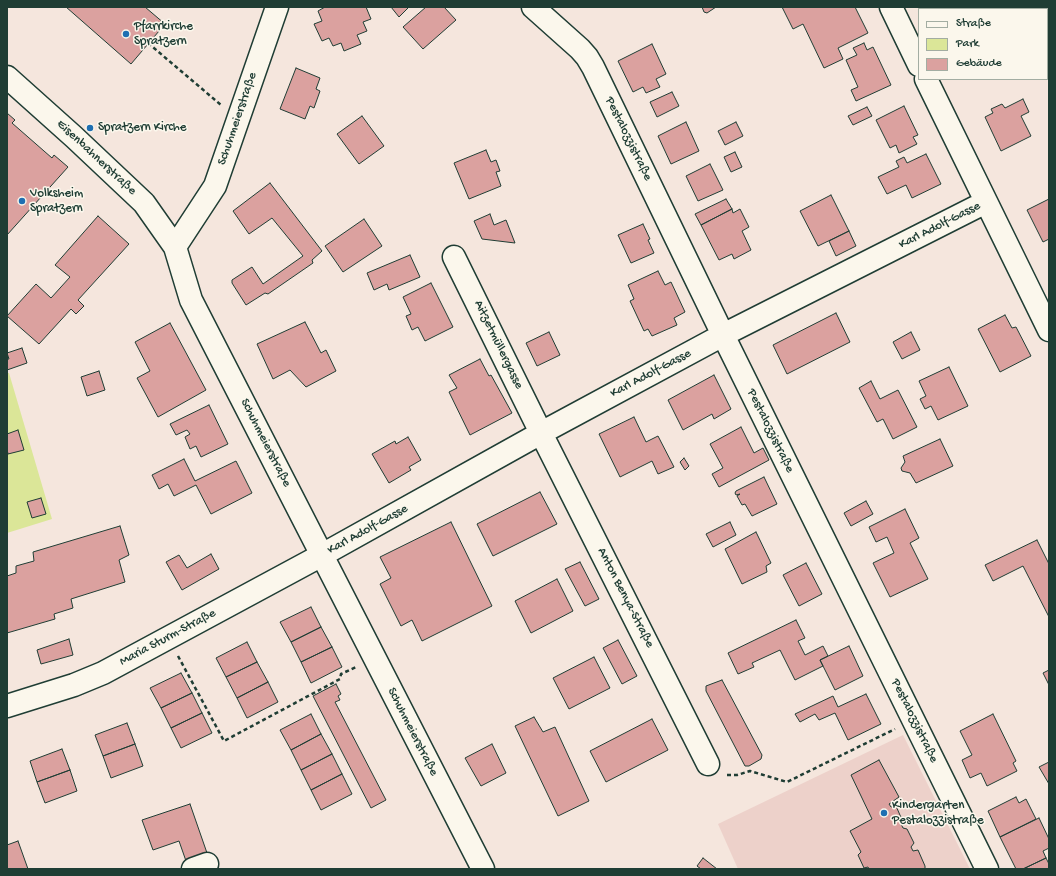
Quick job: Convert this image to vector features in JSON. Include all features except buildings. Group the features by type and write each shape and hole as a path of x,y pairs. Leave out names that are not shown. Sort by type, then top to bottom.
{"street":[{"name":"Schuhmeierstraße","path":"276,7 215,186 175,247 191,300 483,869"},
{"name":"Pestalozzistraße","path":"533,7 587,57 987,869"},
{"path":"891,7 918,63"},
{"name":"Eisenbahnerstraße","path":"7,77 144,203 175,247"},
{"path":"926,80 1049,330"},
{"name":"Karl Adolf-Gasse","path":"322,556 541,433 723,335 986,202"},
{"name":"Aitzetmüllergasse","path":"454,257 541,433"},
{"name":"Anton Benya-Straße","path":"541,433 708,764"},
{"name":"Maria Sturm-Straße","path":"7,706 74,685 93,677 322,556"}],"path":[{"path":"148,43 238,120"},
{"path":"168,638 224,741 340,679 341,674 374,658"},
{"path":"708,764 725,775 737,775 750,771 787,782 913,720"}],"shaded area":[{"path":"903,735 970,869 738,869 718,824"}],"green space":[{"path":"7,373 9,373 52,519 7,533"}],"place":[{"name":"Pfarrkirche Spratzern","path":"126,34"},
{"name":"Spratzern Kirche","path":"90,128"},
{"name":"Volksheim Spratzern","path":"22,201"},
{"name":"Kindergarten Pestalozzistraße","path":"884,813"}]}
